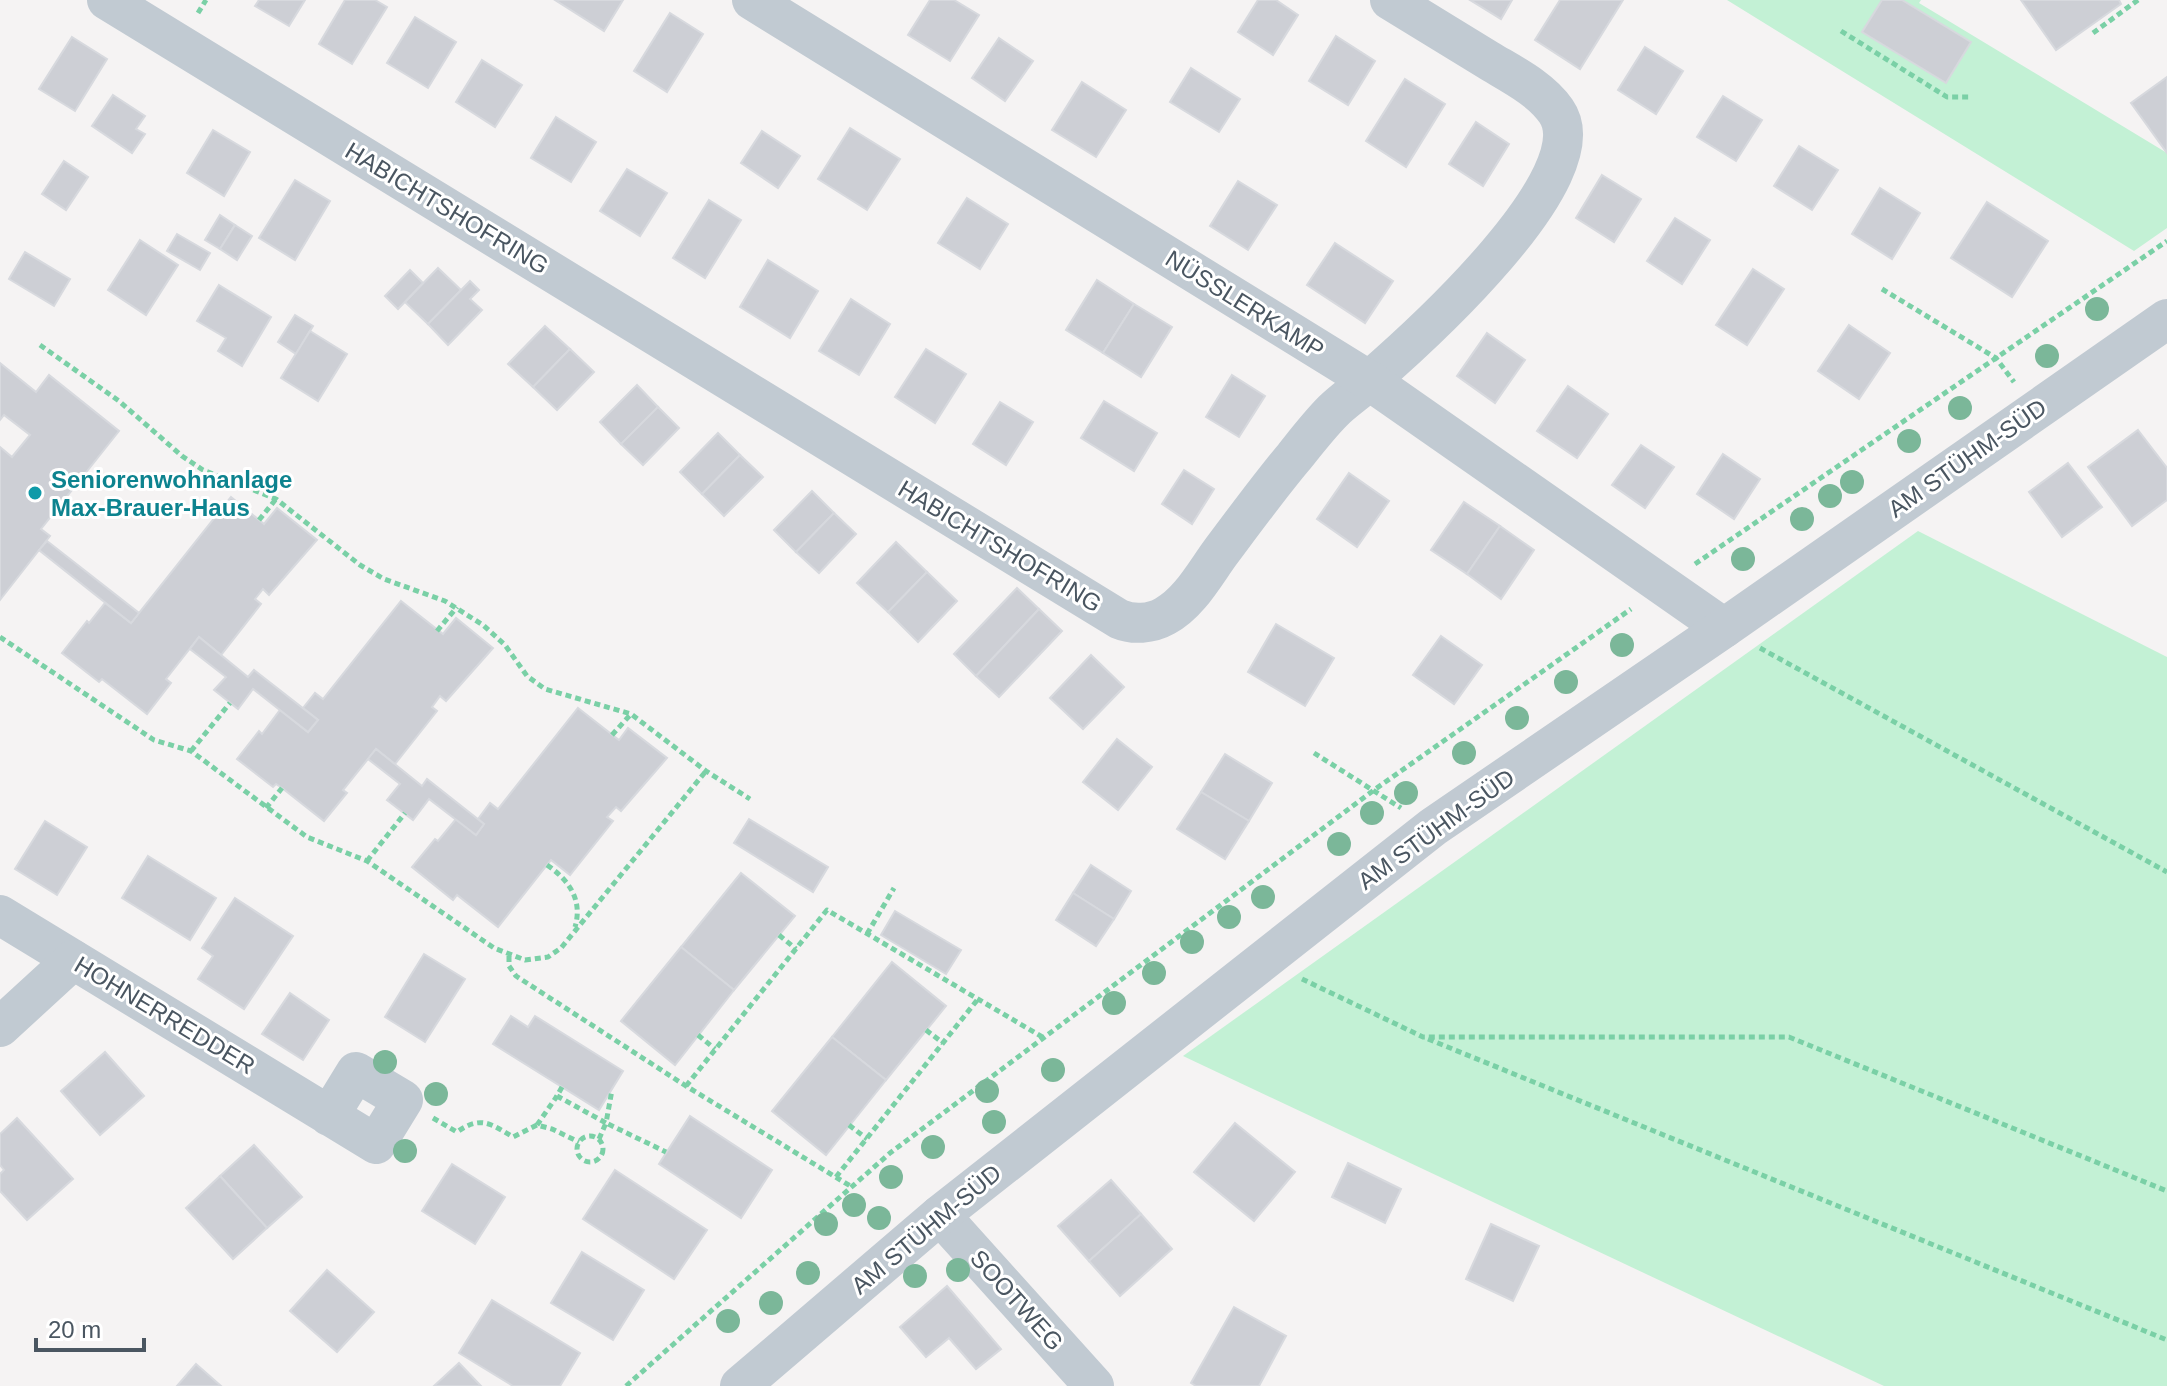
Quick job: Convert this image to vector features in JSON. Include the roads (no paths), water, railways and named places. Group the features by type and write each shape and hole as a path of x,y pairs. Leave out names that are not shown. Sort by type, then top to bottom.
{"street":[{"name":"HABICHTSHOFRING","path":"107,0 1126,622 1152,622 1183,603 1295,455 1334,410 1438,318 1509,239 1552,178 1563,151 1564,138 1556,111 1535,91 1390,0"},
{"name":"NÜSSLERKAMP","path":"752,0 1370,381 1724,628"},
{"name":"AM STÜHM-SÜD","path":"740,1386 940,1215 1433,827 2167,319"},
{"name":"HOHNERREDDER","path":"0,915 376,1144 403,1100"},
{"path":"0,1027 73,960"},
{"name":"SOOTWEG","path":"940,1215 1094,1386"}],"place":[{"name":"Seniorenwohnanlage Max-Brauer-Haus","path":"35,493"}]}
